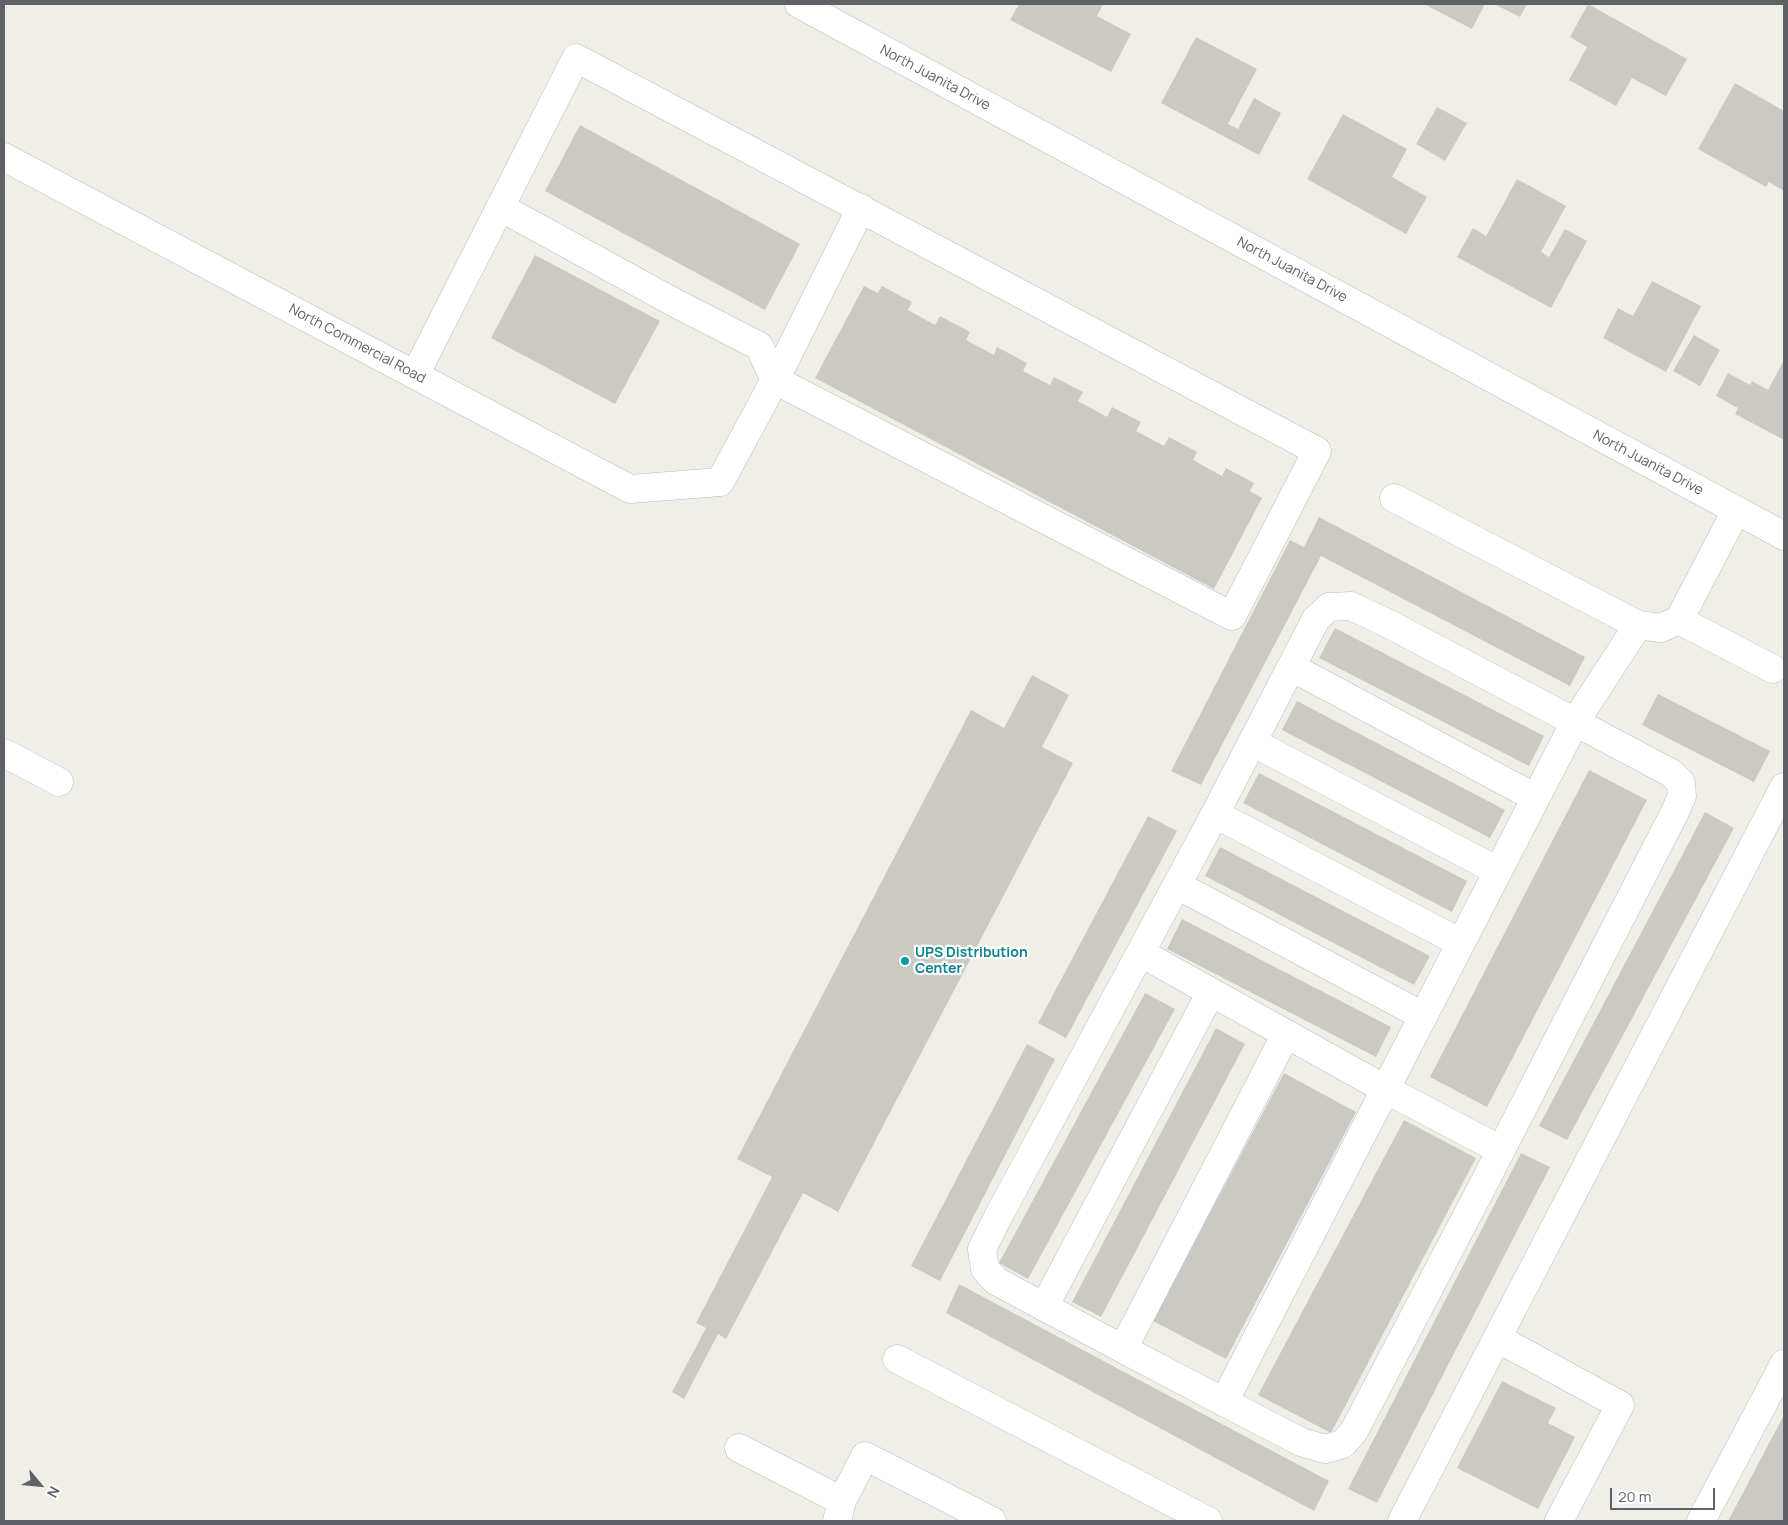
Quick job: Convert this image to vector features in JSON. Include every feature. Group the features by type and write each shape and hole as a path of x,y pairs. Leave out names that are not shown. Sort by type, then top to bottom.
{"street":[{"name":"North Juanita Drive","path":"799,4 1784,536"},
{"path":"414,375 576,58 1317,451 1232,616 775,380 759,346 677,304 500,207"},
{"name":"North Commercial Road","path":"4,157 630,489 720,482 775,380"},
{"path":"775,380 861,208"},
{"path":"1394,498 1638,625 1661,628 1679,620 1736,511"},
{"path":"1351,606 1389,624 1671,773 1681,783 1682,796 1501,1150 1354,1431 1343,1444 1325,1449 1301,1442 996,1281 985,1269 982,1249 1215,814 1291,667 1316,618 1330,607 1351,606"},
{"path":"1679,620 1772,669"},
{"path":"1224,1402 1575,722 1638,625"},
{"path":"1291,667 1536,798"},
{"path":"1252,742 1498,871"},
{"path":"4,753 60,782"},
{"path":"1402,1521 1784,787"},
{"path":"1215,814 1461,943"},
{"path":"1177,885 1423,1016"},
{"path":"1141,952 1385,1089 1501,1150"},
{"path":"1044,1307 1211,992"},
{"path":"1123,1349 1286,1034"},
{"path":"1497,1338 1620,1405 1559,1521"},
{"path":"897,1359 1208,1521"},
{"path":"1701,1521 1784,1364"},
{"path":"739,1448 839,1511 864,1456 992,1521"}],"building":[{"path":"1019,4 1103,4 1097,16 1131,34 1111,72 1010,20"},
{"path":"1424,4 1485,4 1472,29"},
{"path":"1494,4 1527,4 1520,17"},
{"path":"1588,4 1687,59 1666,96 1632,78 1616,106 1569,80 1587,47 1570,37"},
{"path":"1196,37 1257,69 1228,124 1238,129 1254,98 1281,113 1259,155 1161,103"},
{"path":"1735,83 1784,111 1784,191 1769,182 1766,187 1698,149"},
{"path":"1437,107 1467,123 1445,161 1416,144"},
{"path":"1343,114 1407,149 1392,177 1427,197 1406,234 1307,179"},
{"path":"580,125 800,244 765,310 545,191"},
{"path":"1517,179 1566,206 1541,252 1549,257 1565,229 1587,241 1551,308 1457,257 1473,228 1486,236"},
{"path":"535,255 660,321 615,404 491,338"},
{"path":"1652,281 1701,306 1666,372 1603,338 1618,308 1633,316"},
{"path":"864,286 878,293 882,286 912,302 908,310 935,325 940,316 970,332 966,340 994,355 997,347 1027,363 1023,371 1050,385 1054,377 1083,392 1078,401 1107,417 1112,407 1141,422 1136,431 1164,446 1169,437 1197,452 1193,460 1222,476 1226,468 1254,483 1250,491 1262,498 1214,589 815,378"},
{"path":"1694,335 1720,350 1700,386 1673,371"},
{"path":"1784,360 1784,440 1735,414 1738,408 1716,396 1728,373 1750,385 1752,381 1768,390"},
{"path":"1319,517 1585,657 1570,686 1321,556 1201,785 1171,771 1290,540 1304,547"},
{"path":"1335,628 1544,736 1529,766 1319,658"},
{"name":"UPS Distribution Center","path":"1032,675 1069,695 1042,747 1073,763 838,1212 803,1193 726,1339 718,1334 684,1399 672,1392 706,1328 696,1323 772,1177 737,1159 971,710 1004,728"},
{"path":"1658,694 1770,751 1754,782 1642,725"},
{"path":"1297,701 1505,810 1490,838 1282,730"},
{"path":"1589,770 1647,800 1487,1107 1430,1077"},
{"path":"1259,773 1467,881 1452,912 1243,803"},
{"path":"1705,812 1734,828 1567,1140 1539,1126"},
{"path":"1148,816 1177,831 1066,1038 1038,1023"},
{"path":"1220,847 1430,956 1414,985 1205,876"},
{"path":"1182,919 1391,1027 1376,1057 1167,949"},
{"path":"1145,993 1175,1009 1028,1279 999,1263"},
{"path":"1216,1028 1245,1044 1101,1317 1072,1302"},
{"path":"1027,1044 1055,1059 940,1281 911,1266"},
{"path":"1284,1073 1356,1112 1226,1359 1153,1321"},
{"path":"1404,1120 1476,1158 1331,1433 1258,1395"},
{"path":"1521,1153 1550,1167 1377,1503 1348,1489"},
{"path":"959,1284 1329,1481 1314,1511 946,1313"},
{"path":"1502,1381 1556,1408 1548,1423 1575,1437 1538,1509 1457,1468"},
{"path":"1784,1415 1784,1521 1728,1521"}],"place":[{"name":"UPS Distribution Center","path":"905,961"}]}
